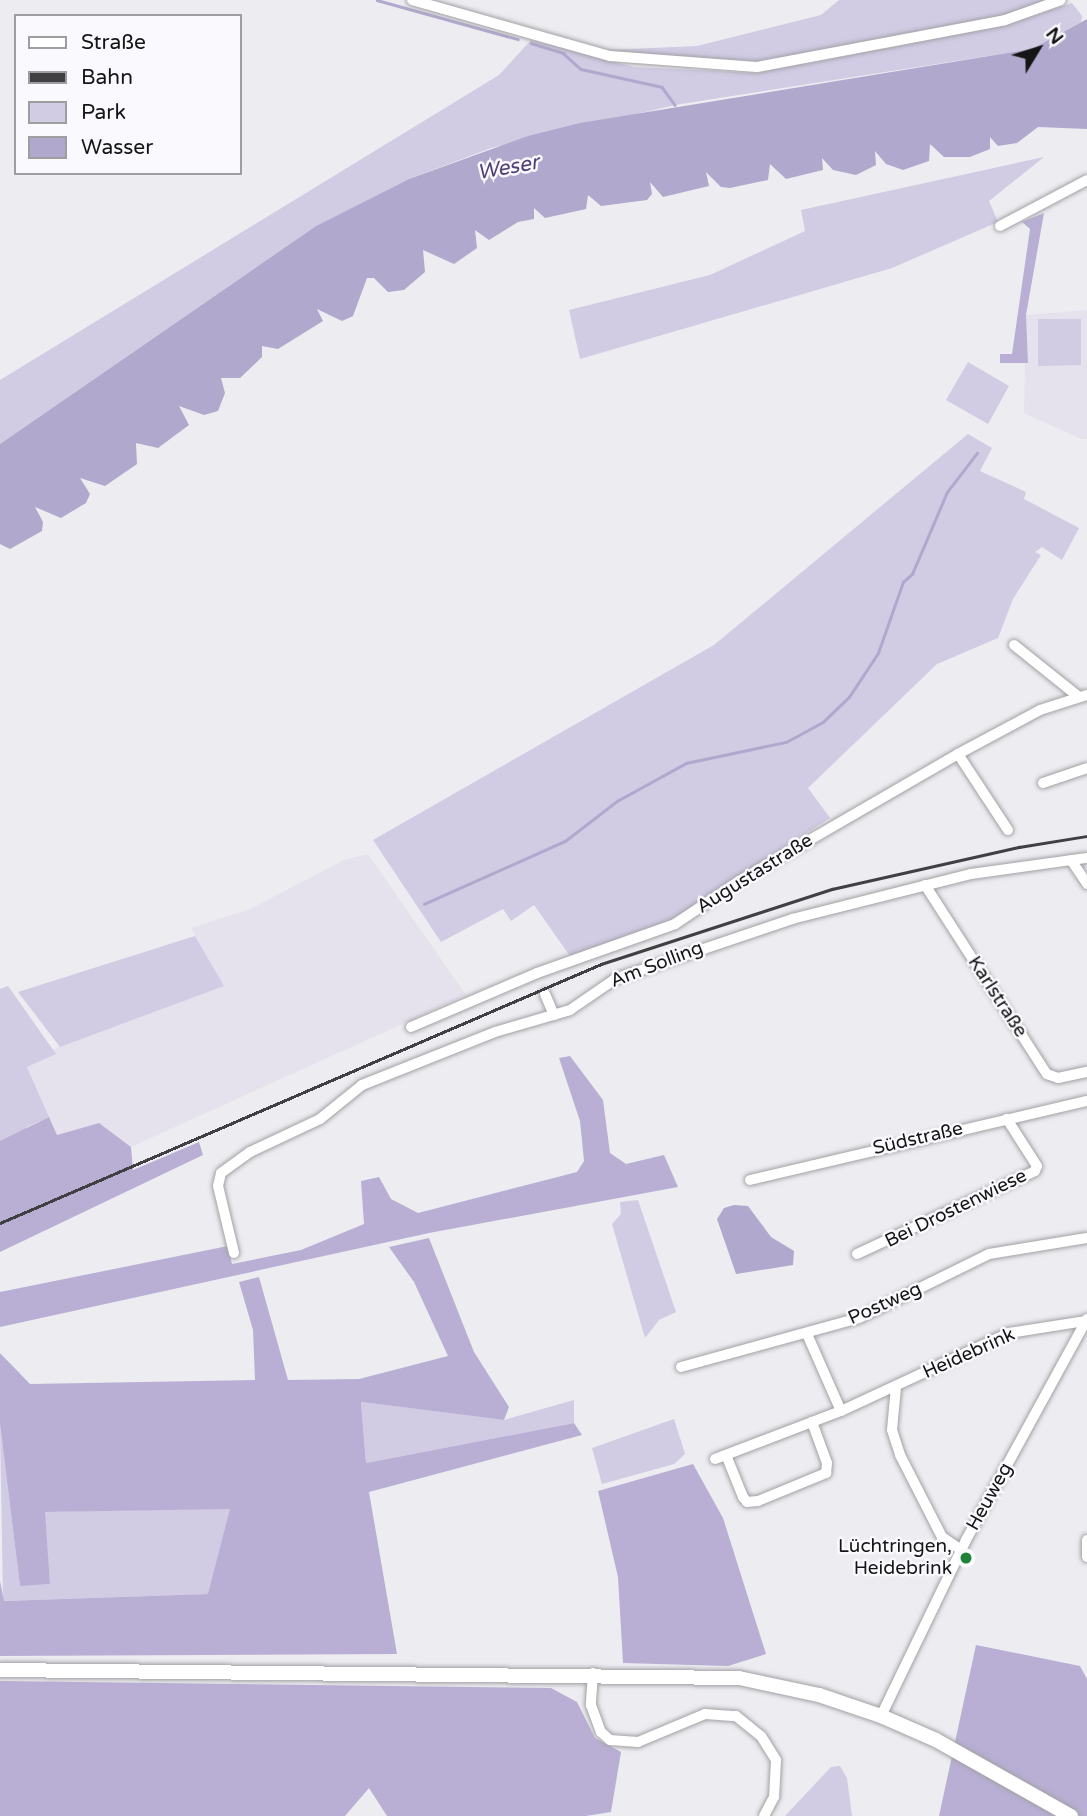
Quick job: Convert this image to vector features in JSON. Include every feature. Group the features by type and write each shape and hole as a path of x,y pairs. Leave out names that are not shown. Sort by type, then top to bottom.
{"main road":[{"path":"0,1670 593,1673 739,1678 819,1695 881,1716 936,1740 1071,1816"}],"street":[{"path":"412,0 610,57 757,67 1005,20 1061,0"},
{"path":"1000,226 1044,207 1087,180"},
{"path":"1014,645 1083,696"},
{"name":"Augustastraße","path":"411,1027 541,984 675,924 738,881 958,754 1040,710 1083,696"},
{"path":"958,754 1009,831"},
{"path":"1043,783 1087,768"},
{"name":"Am Solling","path":"234,1253 218,1178 230,1166 320,1119 362,1085 495,1032 554,1015 615,979 693,951 925,884 1087,858"},
{"path":"1071,859 1087,884"},
{"name":"Karlstraße","path":"925,884 1047,1074 1058,1078 1087,1072"},
{"path":"541,984 554,1015"},
{"name":"Südstraße","path":"750,1180 1087,1101"},
{"name":"Bei Drostenwiese","path":"857,1254 1035,1171 1037,1166 1007,1119"},
{"name":"Postweg","path":"681,1367 859,1318 989,1254 1087,1238"},
{"name":"Heidebrink","path":"715,1459 897,1387 1009,1333 1086,1320"},
{"name":"Heuweg","path":"881,1716 961,1550 1086,1320"},
{"path":"807,1334 841,1411"},
{"path":"897,1387 892,1430 900,1455 942,1537 961,1550"},
{"path":"726,1455 743,1497 747,1502 758,1501 826,1472 827,1464 812,1422"},
{"path":"1087,1540 1087,1557"},
{"path":"593,1673 591,1705 601,1732 610,1740 638,1742 705,1714 736,1716 761,1736 776,1760 774,1797 764,1816"}],"shaded area":[{"path":"1044,213 1026,315 1028,363 1000,363 1000,354 1012,354 1030,229 1022,222"},
{"path":"1087,310 1087,439 1081,439 1024,413 1026,315"},
{"path":"368,854 466,995 131,1147 99,1123 57,1135 24,1060 223,986 191,928 250,909 344,860"},
{"path":"570,1056 603,1100 610,1153 626,1164 664,1155 678,1187 429,1233 0,1327 0,1292 228,1246 232,1264 301,1250 364,1224 361,1181 379,1177 391,1199 418,1213 577,1172 584,1161 580,1121 559,1058"},
{"path":"49,1117 57,1135 99,1123 131,1147 133,1170 199,1142 203,1155 0,1252 0,1141"},
{"path":"429,1238 474,1352 509,1407 504,1420 361,1402 366,1463 574,1423 582,1435 369,1492 397,1654 0,1656 0,1581 4,1601 208,1594 230,1509 45,1512 50,1584 20,1586 0,1424 0,1353 30,1384 255,1380 253,1330 239,1282 259,1277 288,1380 359,1379 448,1356 414,1282 389,1247"},
{"path":"693,1464 723,1518 766,1654 728,1666 623,1663 618,1577 598,1491"},
{"path":"976,1645 1080,1666 1087,1679 1087,1816 939,1816"},
{"path":"0,1681 551,1688 577,1702 595,1738 621,1752 611,1812 586,1816 387,1816 369,1788 345,1816 0,1816"}],"green space":[{"path":"839,0 1044,0 1020,12 756,63 606,50 697,46 821,15"},
{"path":"1072,3 1082,16 1081,22 1032,49 675,105 491,148 409,179 316,226 0,444 0,380 499,75 531,40 634,67 757,73 1006,25"},
{"path":"1044,157 989,201 998,222 892,268 580,359 569,310 710,275 805,231 801,210"},
{"path":"1038,319 1081,319 1081,365 1038,366"},
{"path":"968,362 1009,386 988,424 946,400"},
{"path":"968,434 992,448 980,471 1026,492 1024,499 1079,528 1062,560 1042,547 1035,552 1041,555 1013,599 998,638 937,664 808,788 830,818 672,919 570,956 534,905 511,921 503,909 441,942 373,840 714,645"},
{"path":"195,936 224,986 60,1047 18,992"},
{"path":"8,986 56,1054 27,1067 49,1117 27,1127 0,1198 0,989"},
{"path":"638,1200 676,1312 659,1320 645,1338 612,1224 621,1214 620,1202"},
{"path":"574,1400 574,1423 366,1463 361,1402 504,1420"},
{"path":"674,1419 685,1454 674,1464 602,1484 592,1448"},
{"path":"0,1424 20,1585 50,1584 44,1512 231,1508 209,1594 3,1601"},
{"path":"840,1766 847,1778 852,1816 785,1816 831,1767"}],"water":[{"name":"Weser","path":"1087,19 1087,129 1038,127 1017,143 998,146 990,137 990,149 970,157 944,157 930,144 929,161 903,170 886,164 875,151 876,165 856,175 833,170 822,158 823,170 786,179 770,164 768,180 730,188 721,187 706,172 709,186 663,197 650,182 652,194 647,200 601,206 588,195 586,209 545,218 534,208 534,219 518,222 489,240 475,230 477,248 454,264 423,250 425,272 404,290 388,292 374,278 367,278 353,316 342,321 317,309 323,321 278,349 262,346 262,357 240,378 221,378 225,393 218,411 204,415 179,406 189,425 158,448 136,443 137,464 105,486 80,478 90,494 86,503 61,518 35,507 43,522 42,531 10,549 0,544 0,444 316,226 409,179 528,136 580,123 1032,49"},
{"path":"734,1205 748,1206 771,1237 794,1251 793,1265 736,1274 717,1219 724,1208"}],"waterway":[{"path":"377,0 518,39"},
{"path":"531,43 563,53 581,69 662,87 675,105"},
{"path":"424,904 565,841 617,801 686,763 786,742 823,722 849,697 878,653 903,582 912,574 947,492 977,453"}],"railway":[{"path":"0,1223 601,964 832,889 1019,847 1087,836"}],"place":[{"name":"Lüchtringen, Heidebrink","path":"966,1558"}]}
